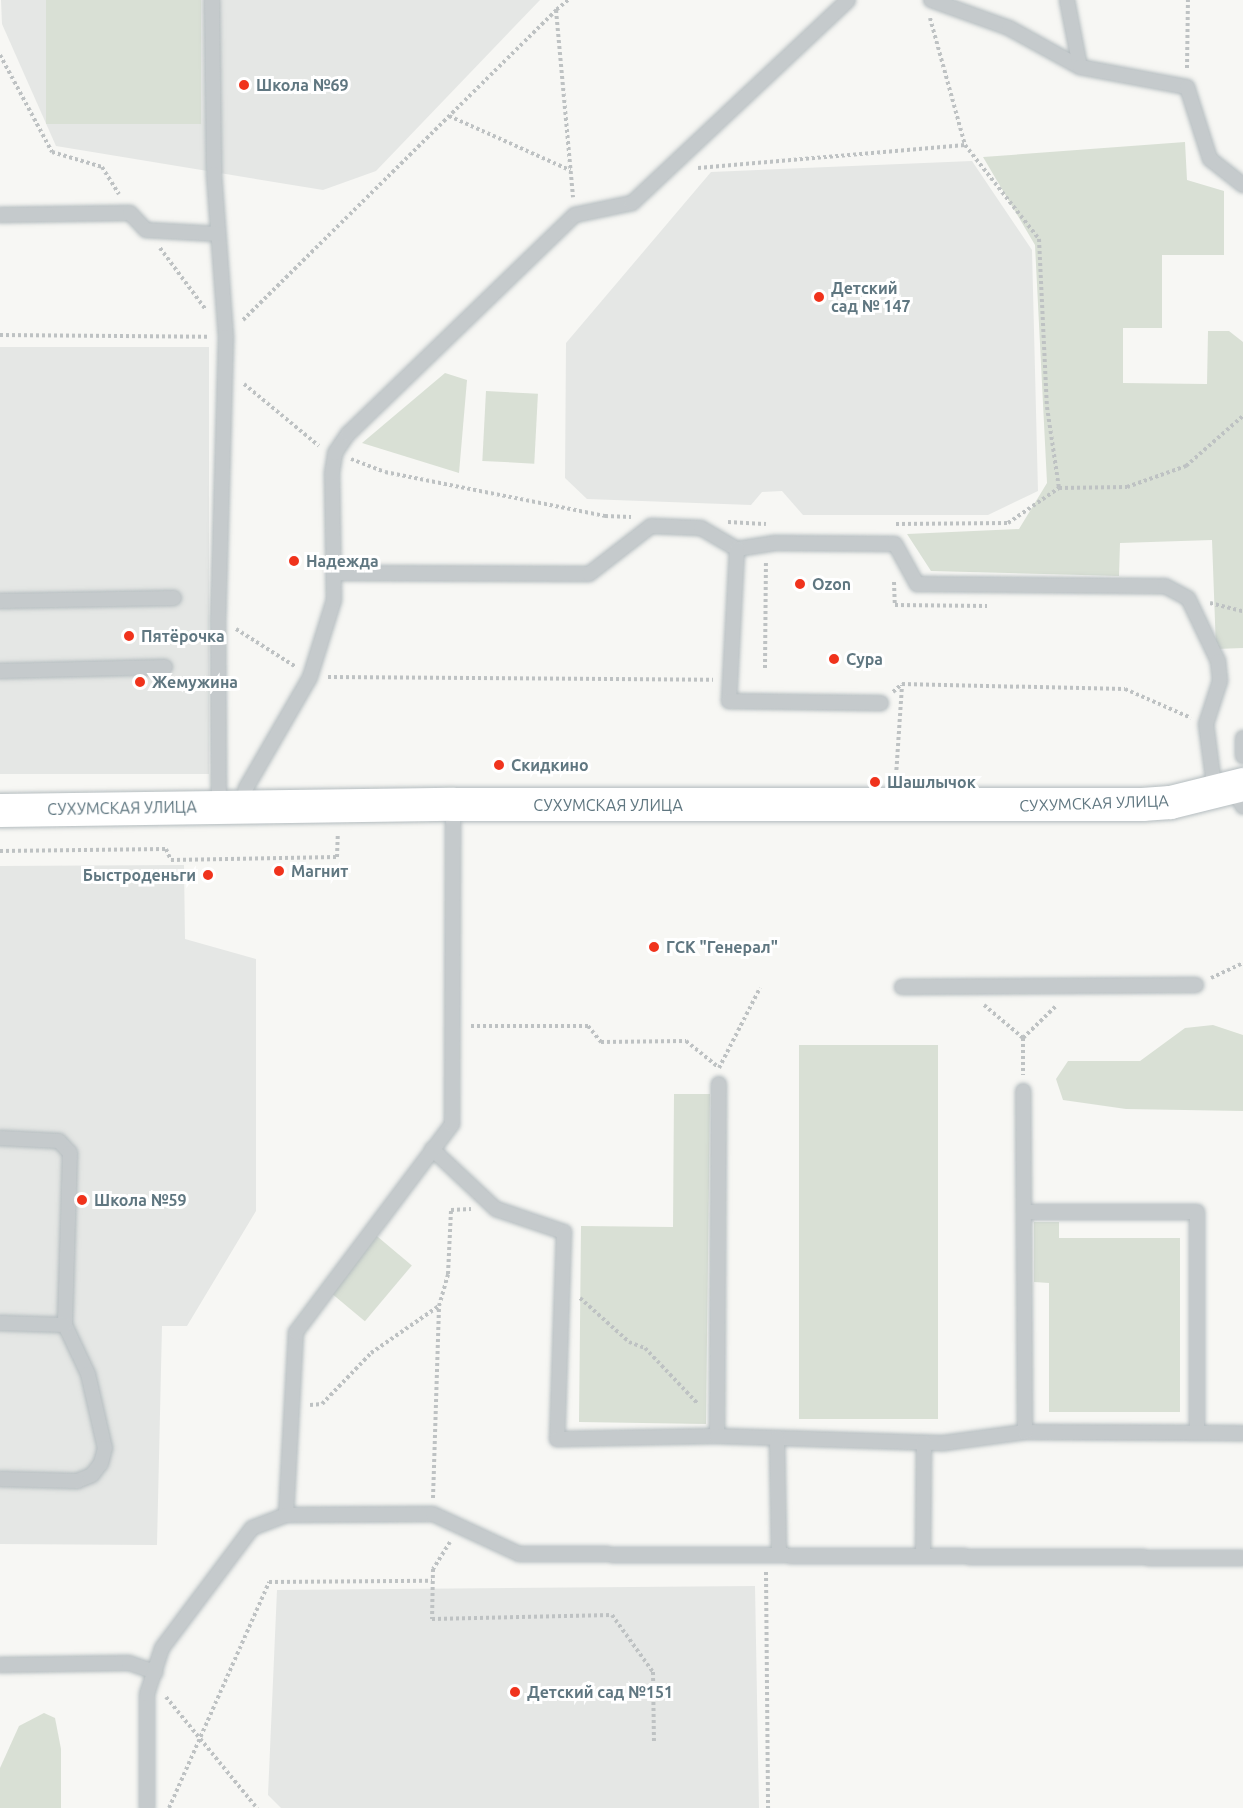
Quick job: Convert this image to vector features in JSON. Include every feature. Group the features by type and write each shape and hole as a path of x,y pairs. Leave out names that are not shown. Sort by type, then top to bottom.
{"main road":[{"name":"СУХУМСКАЯ УЛИЦА","path":"0,810 453,804 1142,804 1234,793"}],"lane":[{"path":"212,0 218,234 226,337 218,618 231,807"},
{"path":"231,807 246,788 310,676 334,600 335,453 348,434 574,215 632,203 848,0"},
{"path":"1067,0 1080,67"},
{"path":"929,6 1009,27 1080,67 1187,87 1210,159 1243,185"},
{"path":"0,214 130,213 146,230 218,234"},
{"path":"335,573 589,574 651,526 701,528 737,549 774,543 895,544 917,584 1165,586 1188,598 1218,661 1220,681 1206,724 1234,793"},
{"path":"737,549 729,701 881,703"},
{"path":"0,601 174,598"},
{"path":"0,671 165,667"},
{"path":"1243,738 1243,756"},
{"path":"286,1515 296,1332 452,1124 453,804"},
{"path":"902,987 1196,985"},
{"path":"717,1436 719,1084"},
{"path":"1023,1091 1025,1432"},
{"path":"0,1138 59,1141 70,1153 65,1325 88,1374 105,1448 101,1463 92,1475 77,1480 0,1479"},
{"path":"432,1149 496,1209 564,1232 556,1439 717,1436 924,1443 1025,1432 1243,1434"},
{"path":"1024,1212 1197,1212 1197,1433"},
{"path":"0,1323 65,1325"},
{"path":"773,1556 777,1438"},
{"path":"923,1556 924,1443"},
{"path":"147,1808 147,1694 162,1648 252,1528 286,1515 433,1514 519,1554 1243,1558"},
{"path":"0,1665 129,1664 153,1676"}],"path":[{"path":"0,335 226,337 568,0"},
{"path":"1187,87 1188,0"},
{"path":"929,6 965,145 1039,239 1047,407 1059,488"},
{"path":"556,10 574,215"},
{"path":"0,55 52,152 102,166 130,213"},
{"path":"449,116 570,170"},
{"path":"667,171 965,145"},
{"path":"146,230 226,337"},
{"path":"226,369 309,441 385,472 651,526"},
{"path":"893,524 1008,523 1059,488 1127,487 1186,466 1243,416"},
{"path":"605,516 640,517"},
{"path":"720,521 777,524"},
{"path":"218,618 310,676 731,681"},
{"path":"896,784 902,684"},
{"path":"881,703 902,684 1125,688 1206,724"},
{"path":"0,851 166,849 171,860 337,857 338,830"},
{"path":"1196,985 1243,963"},
{"path":"1023,1091 1023,1038 1075,986"},
{"path":"963,987 1023,1038"},
{"path":"719,1084 719,1068 760,988"},
{"path":"452,1026 588,1026 601,1042 686,1041 719,1068"},
{"path":"433,1514 439,1306 448,1274 451,1210 496,1209"},
{"path":"562,1277 598,1318 629,1342 645,1348 717,1422"},
{"path":"292,1407 322,1404 371,1353 439,1306"},
{"path":"460,1526 433,1569 432,1619 612,1615 653,1672 654,1741"},
{"path":"768,1808 773,1556"},
{"path":"169,1808 269,1582 432,1581"},
{"path":"153,1676 257,1808"}],"shaded area":[{"name":"Школа №69","path":"1,0 540,0 376,171 323,190 56,146 2,24"},
{"path":"46,0 201,0 201,124 46,124"},
{"path":"1185,142 1187,180 1224,191 1224,255 1162,255 1162,328 1123,328 1123,383 1207,384 1208,331 1229,331 1243,342 1243,648 1216,649 1212,540 1120,543 1119,576 931,571 907,534 1019,529 1047,483 1035,245 983,157"},
{"name":"Детский сад № 147","path":"972,161 1032,250 1038,491 988,515 803,515 782,491 762,492 751,505 587,499 565,478 566,343 711,172"},
{"path":"0,347 209,347 209,774 0,774"},
{"path":"445,373 467,380 459,473 362,443"},
{"path":"486,391 538,394 534,464 482,461"},
{"path":"184,865 185,939 256,959 256,1211 187,1326 162,1326 157,1545 0,1544 0,866"},
{"path":"1213,1025 1243,1035 1243,1111 1126,1109 1063,1100 1056,1079 1068,1061 1140,1061 1185,1028"},
{"path":"799,1045 938,1045 938,1419 799,1419"},
{"path":"674,1094 710,1094 706,1424 579,1422 581,1226 673,1227"},
{"path":"1034,1222 1059,1222 1059,1238 1180,1238 1180,1412 1049,1412 1049,1283 1034,1282"},
{"path":"372,1232 412,1265 365,1321 325,1288"},
{"name":"Детский сад №151","path":"755,1586 759,1808 281,1808 268,1795 277,1590"},
{"path":"44,1713 55,1718 61,1749 61,1808 0,1808 0,1768 19,1726"}],"place":[{"name":"Школа №69","path":"244,85"},
{"name":"Детский сад № 147","path":"819,297"},
{"name":"Надежда","path":"294,561"},
{"name":"Ozon","path":"800,584"},
{"name":"Пятёрочка","path":"129,636"},
{"name":"Сура","path":"834,659"},
{"name":"Жемужина","path":"140,682"},
{"name":"Скидкино","path":"499,765"},
{"name":"Шашлычок","path":"875,782"},
{"name":"Магнит","path":"279,871"},
{"name":"Быстроденьги","path":"208,875"},
{"name":"ГСК \"Генерал\"","path":"654,947"},
{"name":"Школа №59","path":"82,1200"},
{"name":"Детский сад №151","path":"515,1692"}]}
